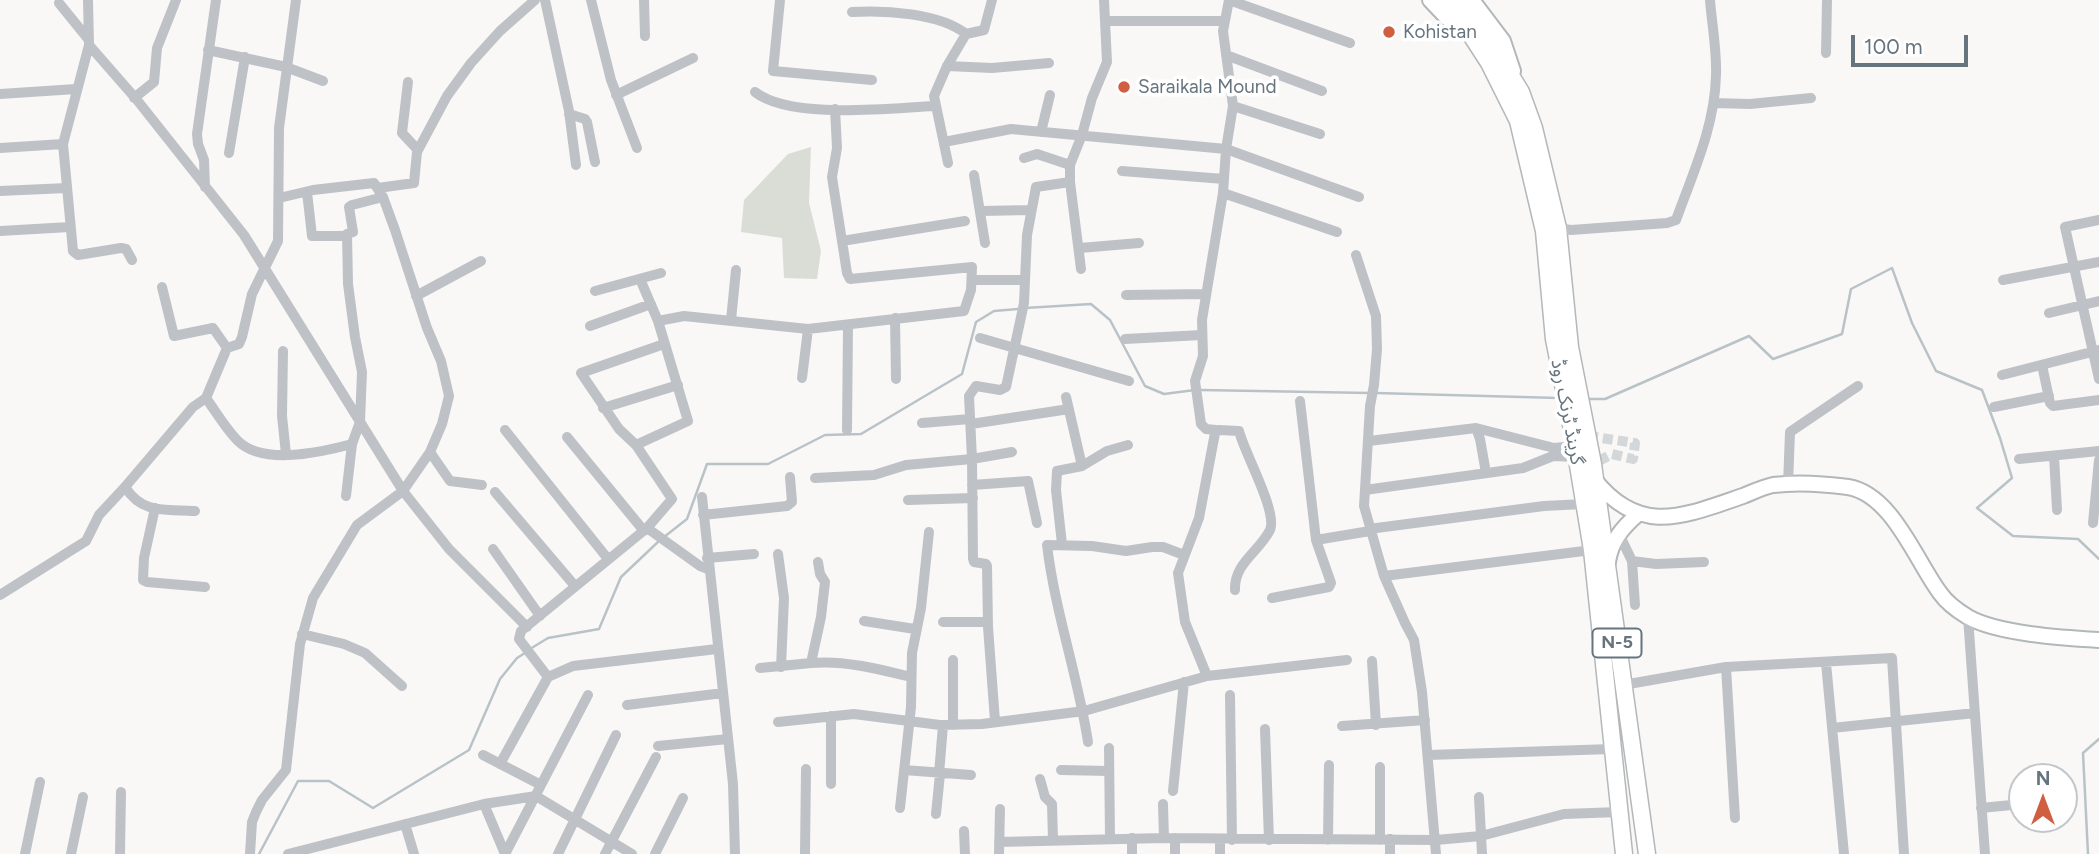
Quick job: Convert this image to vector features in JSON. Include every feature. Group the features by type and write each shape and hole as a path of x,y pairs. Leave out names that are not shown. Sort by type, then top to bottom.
{"highway":[{"path":"1441,0 1510,86"},
{"path":"1456,0 1484,32 1510,86"},
{"name":"گرینڈ ٹرنک روڈ","path":"1510,86 1551,230 1563,349 1592,550 1624,854"},
{"name":"گرینڈ ٹرنک روڈ","path":"1578,442 1594,479 1647,854"},
{"path":"1612,752 1633,753"}],"main road":[{"name":"گرینڈ ٹرنک روڈ","path":"1430,0 1510,86"},
{"name":"گرینڈ ٹرنک روڈ","path":"1472,0 1503,41 1510,86"},
{"path":"1594,479 1613,500 1638,514 1662,517 1687,516 1772,485 1849,487 1873,498 1892,519 1940,594 1968,617 2004,629 2099,640"},
{"path":"1607,568 1610,552 1619,534 1638,514"}],"street":[{"path":"88,0 89,43 63,144 70,227 75,254 121,248 126,249 132,260"},
{"path":"134,98 154,82 158,48 176,0"},
{"path":"205,188 204,160 197,134 216,0"},
{"path":"0,595 86,541 99,514 193,407 206,398 227,348 239,344 252,294 278,241 279,128 296,0"},
{"path":"307,192 312,236 347,236 348,233 354,232 350,206 380,192 414,183 418,150 447,96 500,31 536,0"},
{"path":"545,0 569,114 576,165"},
{"path":"590,0 616,94 637,148"},
{"path":"644,0 645,36"},
{"path":"780,0 773,71 872,80"},
{"path":"948,163 934,96 947,66 966,34 984,30 992,0"},
{"path":"1081,269 1070,165 1107,62 1104,0"},
{"path":"1235,590 1236,573 1270,528 1270,513 1258,474 1248,457 1239,431 1206,429 1201,424 1195,381 1203,356 1202,320 1223,193 1233,106 1223,31 1229,0 1350,43"},
{"path":"1551,230 1653,224 1676,220 1708,131 1714,103 1717,74 1710,0"},
{"path":"1826,53 1827,0"},
{"path":"59,4 244,234 403,491 449,549 527,627"},
{"path":"852,12 877,11 917,16 958,27 966,34"},
{"path":"1107,21 1224,22"},
{"path":"208,50 286,67 323,81"},
{"path":"1226,55 1322,91"},
{"path":"229,153 245,57"},
{"path":"616,94 693,58"},
{"path":"947,66 992,68 1049,64"},
{"path":"408,82 402,133 418,150"},
{"path":"0,94 76,89"},
{"path":"755,92 765,99 789,106 835,109 934,106"},
{"path":"1041,132 1051,95"},
{"path":"1714,103 1750,104 1811,98"},
{"path":"1233,106 1320,134"},
{"path":"658,321 684,316 808,329 964,312 972,281 973,271 969,266 850,279 832,177 837,148 835,109"},
{"path":"569,114 587,122 595,162"},
{"path":"944,142 1011,129 1226,149 1359,197"},
{"path":"0,148 63,144"},
{"path":"1024,159 1037,154 1070,165"},
{"path":"1122,170 1224,179"},
{"path":"974,175 985,243"},
{"path":"995,721 987,566 974,562 973,559 969,396 972,390 981,386 1004,390 1023,309 1027,235 1036,187 1070,182"},
{"path":"252,854 256,812 286,770 302,634 313,598 357,525 403,491 430,452 442,424 449,396 441,361 380,192 374,183 279,198"},
{"path":"0,191 67,188"},
{"path":"1223,193 1338,232"},
{"path":"981,211 1031,210"},
{"path":"2099,220 2065,228 2097,351 2099,379"},
{"path":"842,241 965,221"},
{"path":"0,231 70,227"},
{"path":"346,496 352,444 360,422 362,372 348,284 347,236"},
{"path":"1080,248 1139,243"},
{"path":"1356,255 1376,316 1375,373 1370,406 1364,506 1384,576 1415,640 1425,720 1436,854"},
{"path":"416,296 481,261"},
{"path":"2003,280 2099,262"},
{"path":"731,320 736,270"},
{"path":"595,290 661,273"},
{"path":"636,445 688,421 658,321 640,279"},
{"path":"972,281 1024,280"},
{"path":"162,287 174,336 213,328 227,348"},
{"path":"1126,295 1206,295"},
{"path":"2049,313 2099,301"},
{"path":"590,326 651,304"},
{"path":"895,318 896,379"},
{"path":"846,430 848,325"},
{"path":"802,377 808,329"},
{"path":"1125,339 1202,335"},
{"path":"980,338 1129,381"},
{"path":"545,674 518,635 608,559 648,531 671,499 636,445 619,429 581,373 664,344"},
{"path":"283,351 282,416 286,454"},
{"path":"2003,375 2097,351"},
{"path":"2042,365 2053,406 2099,400"},
{"path":"603,408 678,384"},
{"path":"1788,485 1790,432 1858,386"},
{"path":"1994,407 2049,396"},
{"path":"1066,397 1082,466"},
{"path":"206,398 239,442 264,455 330,449 352,444"},
{"path":"1272,598 1328,587 1331,583 1316,540 1300,401"},
{"path":"922,423 971,421 1069,409"},
{"path":"1368,441 1476,428 1554,448 1578,442"},
{"path":"1476,428 1486,473"},
{"path":"505,430 608,559"},
{"path":"1207,676 1185,622 1178,573 1199,519 1216,430"},
{"path":"567,437 648,531 668,544 707,563 754,554"},
{"path":"1366,490 1523,468 1578,442"},
{"path":"1062,544 1057,471 1082,466 1107,451 1128,445"},
{"path":"2019,459 2099,451"},
{"path":"430,452 450,481 482,485"},
{"path":"815,478 874,475 906,465 1012,452"},
{"path":"2054,456 2057,510"},
{"path":"2093,523 2099,460"},
{"path":"703,515 787,506 792,502 790,477"},
{"path":"972,485 1028,481 1037,523"},
{"path":"125,487 133,500 145,507 195,511"},
{"path":"495,492 575,586"},
{"path":"702,497 733,785 736,854"},
{"path":"908,500 973,498"},
{"path":"1316,540 1544,506 1584,505"},
{"path":"155,508 144,558 143,579 147,582 205,587"},
{"path":"900,808 915,629 921,608 929,531"},
{"path":"1619,534 1632,561 1635,605"},
{"path":"1088,742 1084,711 1051,583 1047,545 1062,544 1126,551 1163,547 1184,555"},
{"path":"494,549 541,616"},
{"path":"1384,576 1592,550"},
{"path":"778,554 783,598 781,667"},
{"path":"1632,561 1656,564 1703,562"},
{"path":"811,663 825,582 820,575 818,562"},
{"path":"1968,617 1984,854"},
{"path":"864,621 915,629"},
{"path":"943,622 988,622"},
{"path":"302,634 344,644 365,653 402,686"},
{"path":"500,764 545,674 573,666 717,649"},
{"path":"1623,685 1726,667 1892,658 1904,854"},
{"path":"936,814 948,725 953,660"},
{"path":"778,722 854,713 948,725 982,724 1084,711 1207,676 1347,660"},
{"path":"1372,661 1376,725"},
{"path":"760,668 827,662 878,668 911,677"},
{"path":"1826,663 1844,854"},
{"path":"1726,667 1735,818"},
{"path":"1173,791 1184,682"},
{"path":"626,705 723,693"},
{"path":"505,854 588,695"},
{"path":"1220,854 1226,839 1230,695"},
{"path":"1832,728 1975,713"},
{"path":"831,716 831,783"},
{"path":"1342,726 1425,720"},
{"path":"1265,729 1269,840"},
{"path":"558,854 616,734"},
{"path":"605,854 657,752 728,739"},
{"path":"1108,748 1110,839"},
{"path":"1428,755 1612,752"},
{"path":"483,755 541,785"},
{"path":"1328,840 1329,765"},
{"path":"1380,767 1385,840 1390,854"},
{"path":"805,854 806,769"},
{"path":"904,770 971,775"},
{"path":"1061,770 1109,771"},
{"path":"1040,779 1045,797 1052,804 1044,854"},
{"path":"25,854 40,782"},
{"path":"120,854 121,792"},
{"path":"288,854 484,804 536,796 632,854"},
{"path":"71,854 83,797"},
{"path":"1479,797 1482,854"},
{"path":"654,854 683,798"},
{"path":"484,804 505,854"},
{"path":"1163,804 1169,838 1175,854"},
{"path":"1981,808 2008,805"},
{"path":"999,854 1000,809"},
{"path":"999,842 1132,838 1436,840 1481,836 1563,814 1619,812"},
{"path":"405,824 414,854"},
{"path":"964,831 965,854"},
{"path":"1132,838 1132,854"},
{"path":"1084,840 1085,854"},
{"path":"1285,840 1285,854"},
{"path":"1346,840 1346,854"}],"shaded area":[{"path":"811,147 809,203 821,251 817,279 784,278 782,238 741,232 744,200 788,154"}],"waterway":[{"path":"1586,399 1605,399 1749,336 1773,359 1842,334 1851,289 1892,268 1912,323 1936,371 1982,390 2000,438 2012,478 1977,508 2013,536 2078,539 2099,559"},
{"path":"1025,308 1091,304 1110,320 1145,386 1164,394 1195,390"},
{"path":"664,537 687,519 707,464 768,464 825,435 861,434 962,374 976,322 994,311 1018,309"},
{"path":"1201,390 1369,393"},
{"path":"1376,393 1558,398"},
{"path":"530,649 548,638 599,629 621,577 659,541"},
{"path":"259,854 298,781 329,781 373,808 469,750 500,679 517,658 525,653"},
{"path":"2088,854 2083,753 2099,739"}],"tunnel":[{"path":"1588,436 1635,443 1633,459 1612,454 1593,464"}],"place":[{"name":"Kohistan","path":"1389,32"},
{"name":"Saraikala Mound","path":"1124,87"}]}
